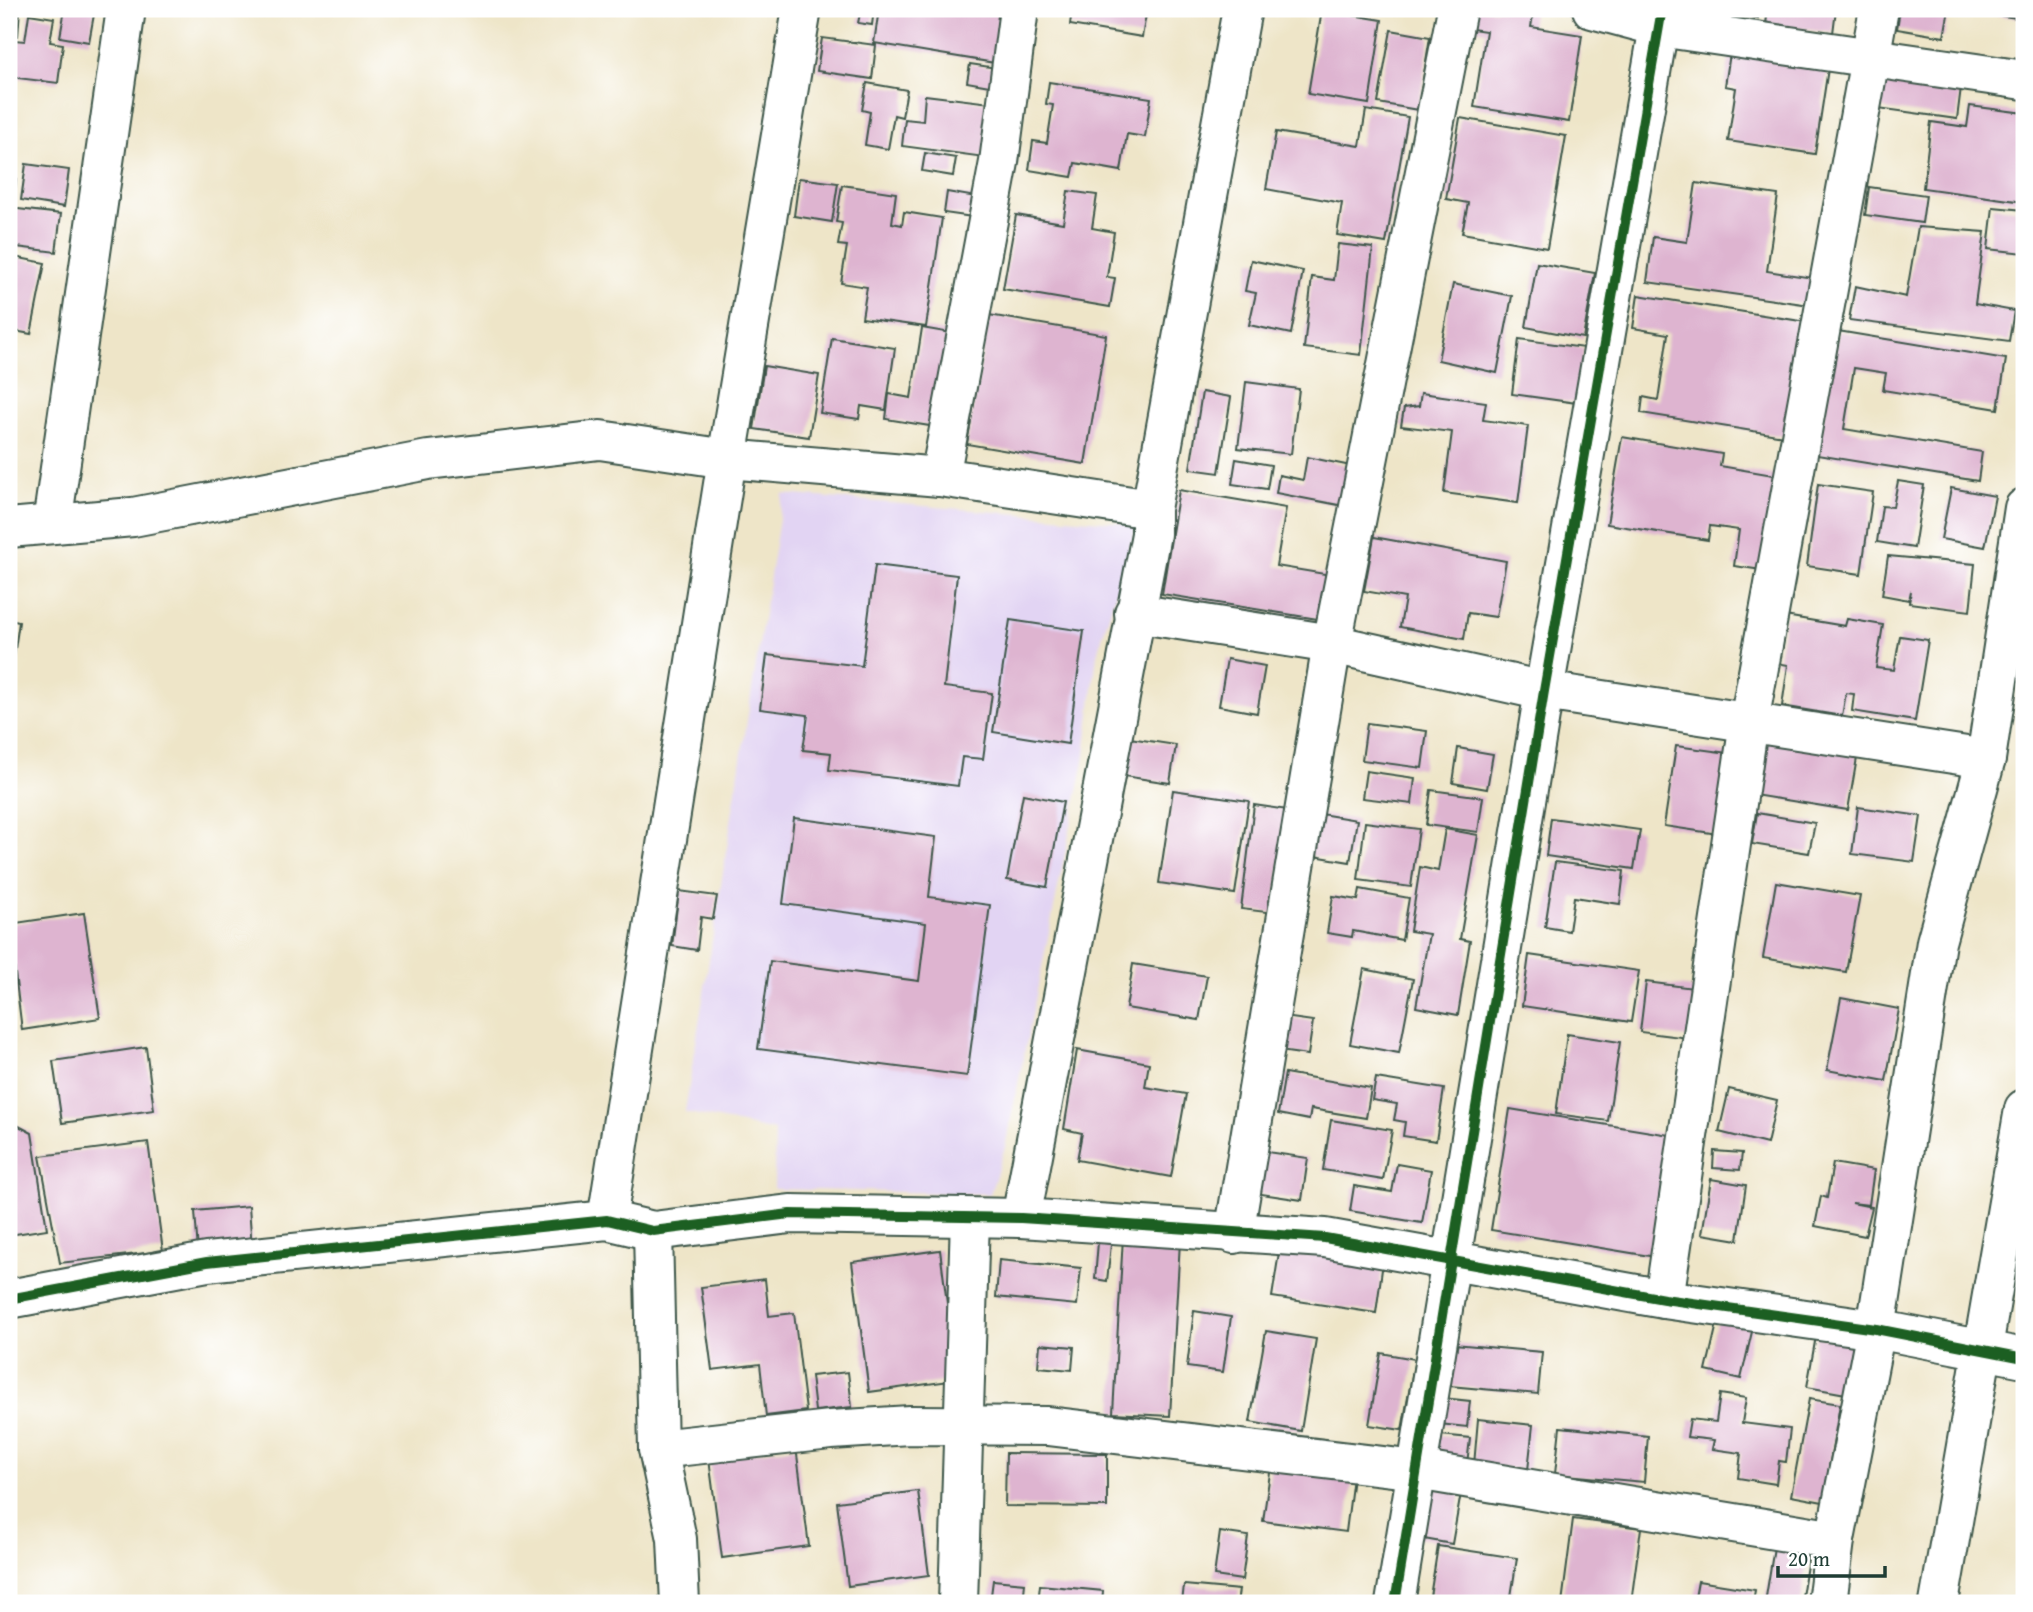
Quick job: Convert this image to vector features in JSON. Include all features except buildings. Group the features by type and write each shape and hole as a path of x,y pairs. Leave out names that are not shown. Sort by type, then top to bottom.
{"street":[{"path":"52,524 125,9"},
{"path":"607,1220 727,459 802,9"},
{"path":"940,477 999,162 1019,9"},
{"path":"1021,1218 1151,534 1151,509 1242,9"},
{"path":"1234,1234 1332,644 1457,9"},
{"path":"1592,9 1660,18 1871,57 2024,80"},
{"path":"1664,1298 1749,722 1879,9"},
{"path":"1395,1603 1453,1263 1544,691 1660,18"},
{"path":"9,528 133,517 428,460 600,440 727,459 940,477 1151,509"},
{"path":"1827,1603 1835,1540 1876,1329 1936,942 1986,759 2024,508"},
{"path":"1134,613 1332,644 1544,691 1986,759"},
{"path":"1939,1603 2024,1109"},
{"path":"9,1300 207,1262 607,1220 653,1231 790,1214 1021,1218 1325,1238 1453,1263 1664,1298 1876,1329 2024,1358"},
{"path":"958,1603 970,1218"},
{"path":"653,1231 658,1449 677,1539 681,1603"},
{"path":"658,1449 831,1430 910,1426 1048,1426 1417,1470 1835,1540"}],"shaded area":[{"path":"783,494 1137,524 1097,654 1085,756 1005,1147 990,1194 774,1189 775,1131 685,1112"}],"cycle path":[{"path":"1395,1603 1544,691 1662,9"},
{"path":"9,1299 207,1262 607,1220 653,1231 790,1214 1021,1218 1325,1238 1664,1299 1876,1329 2024,1358"}]}
